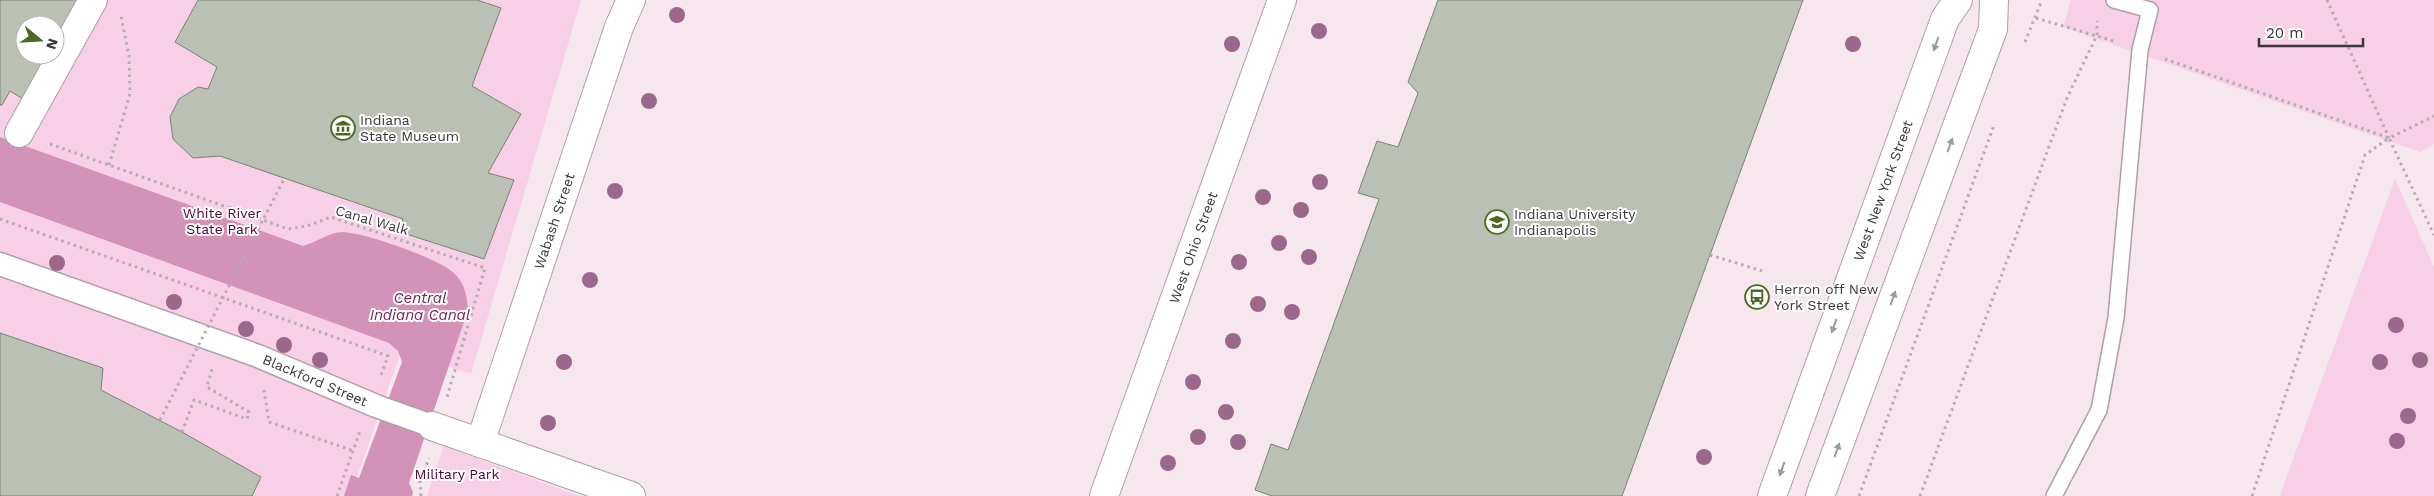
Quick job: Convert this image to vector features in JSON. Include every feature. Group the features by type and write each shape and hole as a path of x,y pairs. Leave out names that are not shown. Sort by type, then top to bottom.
{"street":[{"name":"Wabash Street","path":"480,443 619,27 631,0"},
{"name":"West Ohio Street","path":"1104,496 1282,0"},
{"name":"West New York Street","path":"1772,496 1946,19 1958,0"},
{"path":"1820,496 1993,28 1994,0"},
{"path":"18,133 105,4"},
{"name":"Blackford Street","path":"0,264 258,356 376,406 631,496"}],"lane":[{"path":"2054,496 2099,410 2116,318 2140,50 2150,10 2114,0"}],"path":[{"path":"2023,46 2042,0"},
{"path":"2327,0 2388,138 2434,235"},
{"path":"105,4 123,21 129,56 130,94 109,165"},
{"path":"2036,18 2096,35 2388,138"},
{"path":"1920,496 2067,98 2096,35 2098,18"},
{"path":"2252,496 2365,155 2388,138 2434,116"},
{"path":"1859,496 1996,120"},
{"name":"Canal Walk","path":"18,133 288,228 307,226 331,217 485,268 435,427 420,482 422,495"},
{"path":"160,420 284,179"},
{"path":"1710,255 1766,272"},
{"path":"182,432 194,400 247,419 249,412 208,387"},
{"path":"269,422 354,451"},
{"path":"422,495 427,496"}],"green space":[{"name":"White River State Park","path":"0,0 581,0 471,374 401,352 350,496 0,496"},
{"path":"2071,0 2434,0 2434,144 2420,152 2063,27"},
{"path":"2395,179 2434,267 2434,496 2280,495"},
{"name":"Military Park","path":"444,446 579,496 427,496"}],"water":[{"name":"Central Indiana Canal","path":"0,137 303,246 337,232 352,233 384,241 419,254 456,275 465,291 468,310 409,483 413,492 412,496 344,496 351,475 359,478 402,362 398,351 389,343 0,202"}],"building":[{"path":"0,0 82,0 65,31 65,15 15,15 15,65 46,65 26,101 10,91 2,105 0,105"},
{"name":"Indiana State Museum","path":"198,0 477,0 501,8 472,86 521,114 488,173 514,180 484,259 400,232 403,219 220,156 193,158 173,139 170,117 179,99 198,87 208,89 217,67 175,42"},
{"path":"1438,0 1803,0 1622,496 1272,496 1255,490 1271,444 1288,450 1379,199 1358,193 1377,141 1398,147 1418,93 1408,82"},
{"path":"0,333 103,368 101,390 182,432 261,477 252,496 0,496"}],"place":[{"name":"Indiana State Museum","path":"343,128"},
{"name":"Indiana University Indianapolis","path":"1497,222"},
{"name":"Herron off New York Street","path":"1757,297"}]}
